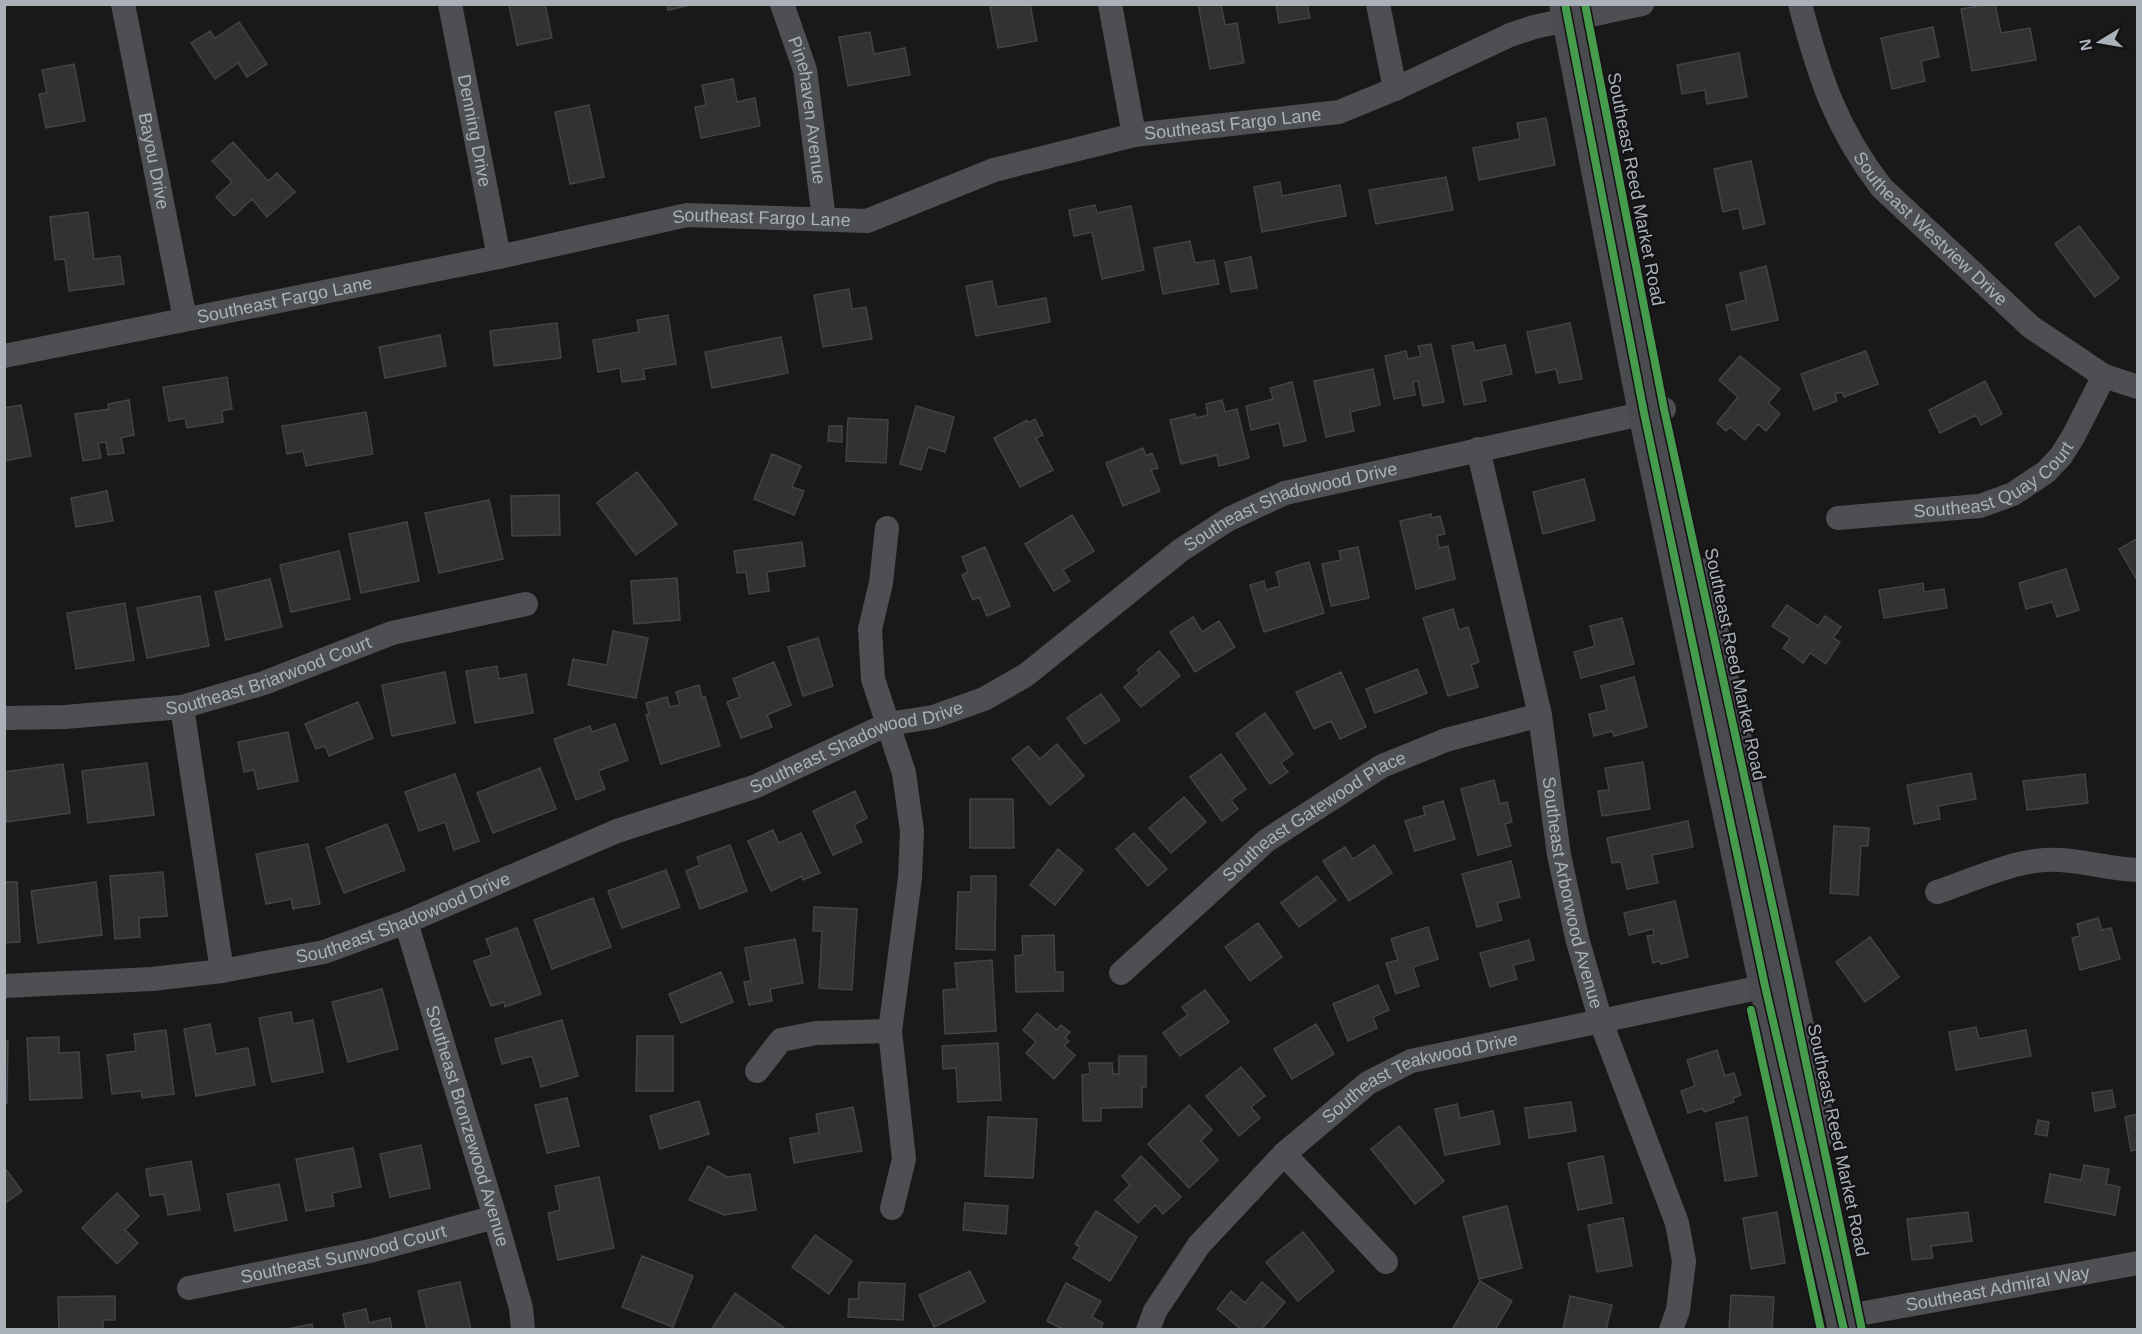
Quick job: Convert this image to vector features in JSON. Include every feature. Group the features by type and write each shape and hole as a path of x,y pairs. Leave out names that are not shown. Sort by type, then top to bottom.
{"main road":[{"name":"Southeast Reed Market Road","path":"1576,11 1654,411 1777,983 1855,1324"}],"street":[{"name":"Bayou Drive","path":"123,4 185,319"},
{"name":"Denning Drive","path":"450,4 499,257"},
{"name":"Pinehaven Avenue","path":"782,4 805,70 825,219"},
{"path":"1110,4 1134,135"},
{"path":"1378,4 1395,89"},
{"name":"Southeast Fargo Lane","path":"4,356 499,257 687,215 867,221 994,170 1134,135 1339,112 1395,89 1510,35 1576,11 1642,4"},
{"name":"Southeast Westview Drive","path":"1800,4 1810,44 1835,114 1858,155 1882,188 2031,327 2104,376 2138,387"},
{"name":"Southeast Quay Court","path":"1838,518 1980,506 2013,494 2046,472 2061,456 2104,376"},
{"name":"Southeast Shadowood Drive","path":"4,986 152,979 222,971 324,952 406,922 616,831 754,787 888,724 933,717 984,699 1026,675 1181,550 1229,519 1285,493 1654,411"},
{"name":"Southeast Arborwood Avenue","path":"1479,449 1540,715 1559,855 1577,938 1601,1022 1677,1223 1684,1261 1678,1310 1671,1329"},
{"path":"887,528 881,583 870,629 873,679 904,773 912,831 910,878 890,1031 904,1159 892,1208"},
{"name":"Southeast Briarwood Court","path":"4,718 65,717 182,707 264,683 392,633 526,604"},
{"path":"182,707 222,971"},
{"name":"Southeast Gatewood Place","path":"1121,973 1266,841 1382,766 1446,740 1540,715"},
{"path":"1937,892 2018,865 2045,860 2072,861 2138,870"},
{"name":"Southeast Bronzewood Avenue","path":"406,922 495,1217 521,1308 523,1329"},
{"name":"Southeast Teakwood Drive","path":"1148,1329 1155,1311 1199,1245 1284,1154 1368,1083 1411,1061 1777,983"},
{"path":"757,1071 781,1040 816,1033 890,1031"},
{"path":"1284,1154 1386,1262"},
{"name":"Southeast Sunwood Court","path":"189,1288 370,1251 495,1217"},
{"name":"Southeast Admiral Way","path":"1855,1324 2138,1263"}],"building":[{"path":"509,4 545,4 552,38 517,45"},
{"path":"667,4 695,4 668,10"},
{"path":"1030,4 1037,41 998,48 990,6"},
{"path":"1198,4 1221,4 1225,25 1237,23 1244,63 1210,69"},
{"path":"1276,4 1307,4 1310,18 1279,23"},
{"path":"1995,4 2001,33 2030,28 2036,60 1972,71 1961,9"},
{"path":"239,22 267,64 247,77 238,63 215,79 191,43 210,31 215,38"},
{"path":"1933,27 1939,57 1921,61 1925,81 1892,89 1881,38"},
{"path":"870,32 874,54 905,48 910,75 848,86 839,37"},
{"path":"1739,53 1747,97 1707,104 1705,90 1682,94 1677,65"},
{"path":"74,64 85,121 46,128 39,94 47,93 42,70"},
{"path":"733,79 737,102 755,98 760,126 701,138 695,107 706,105 702,85"},
{"path":"589,105 604,177 570,184 555,112"},
{"path":"1546,118 1555,165 1479,180 1473,148 1520,139 1517,123"},
{"path":"233,142 268,181 277,173 295,192 267,217 252,199 234,216 216,197 232,182 212,161"},
{"path":"1751,161 1765,224 1743,229 1739,208 1723,212 1714,169"},
{"path":"1446,177 1453,210 1376,224 1369,190"},
{"path":"1280,182 1282,196 1340,185 1346,216 1262,232 1254,187"},
{"path":"1095,205 1097,213 1131,206 1144,270 1102,279 1092,232 1074,236 1069,210"},
{"path":"88,212 94,259 120,256 124,284 69,291 65,259 55,260 50,217"},
{"path":"2079,226 2119,278 2095,297 2055,244"},
{"path":"1190,241 1195,263 1214,260 1219,284 1163,294 1154,248"},
{"path":"1251,257 1257,288 1231,292 1225,262"},
{"path":"1766,266 1778,320 1732,330 1726,305 1746,300 1740,273"},
{"path":"992,281 997,307 1046,298 1050,322 976,336 966,286"},
{"path":"849,289 852,309 866,307 872,339 823,347 814,295"},
{"path":"668,315 676,364 643,369 645,379 622,382 620,368 598,372 593,340 639,332 637,320"},
{"path":"557,323 561,358 494,366 490,331"},
{"path":"1570,323 1582,379 1559,383 1556,369 1536,373 1527,332"},
{"path":"440,335 446,366 385,378 379,347"},
{"path":"781,337 788,373 712,388 705,352"},
{"path":"1473,342 1475,351 1505,345 1512,374 1481,381 1486,401 1464,405 1452,346"},
{"path":"1431,344 1444,402 1423,406 1418,381 1413,382 1415,395 1394,399 1385,356 1406,351 1408,359 1421,356 1418,346"},
{"path":"1866,351 1878,384 1844,397 1842,392 1835,394 1837,401 1814,410 1801,374"},
{"path":"1740,356 1780,389 1768,403 1780,414 1766,431 1758,424 1745,440 1730,427 1726,431 1717,423 1738,397 1719,380"},
{"path":"1373,369 1380,405 1350,412 1354,431 1326,437 1314,381"},
{"path":"227,377 232,409 222,411 223,422 187,428 185,418 169,421 163,387"},
{"path":"1985,381 2002,414 1981,425 1976,415 1940,433 1929,410"},
{"path":"1292,382 1306,441 1284,446 1279,423 1251,430 1246,406 1273,399 1270,388"},
{"path":"129,400 134,435 121,438 124,453 108,455 106,442 98,443 101,458 83,461 75,414 109,409 108,404"},
{"path":"1222,400 1225,412 1237,409 1249,458 1219,466 1217,455 1181,464 1170,420 1195,414 1196,418 1208,415 1206,404"},
{"path":"21,405 31,456 4,461 4,408"},
{"path":"916,406 954,417 945,452 928,447 921,470 900,464"},
{"path":"366,412 373,454 306,466 303,451 287,454 282,426"},
{"path":"848,418 888,420 886,463 846,461"},
{"path":"1035,419 1043,435 1036,438 1053,470 1020,487 994,438 1027,420 1028,423"},
{"path":"829,426 842,426 842,442 828,441"},
{"path":"1143,448 1146,456 1152,453 1158,468 1151,470 1160,491 1123,506 1106,463"},
{"path":"772,454 801,466 792,487 804,491 794,515 754,499"},
{"path":"637,472 677,524 636,555 597,503"},
{"path":"1584,479 1595,520 1543,534 1533,492"},
{"path":"107,491 113,521 76,527 71,498"},
{"path":"559,495 560,535 512,536 511,496"},
{"path":"489,500 503,559 439,573 425,513"},
{"path":"1431,514 1432,518 1440,516 1445,534 1437,536 1439,548 1448,546 1455,579 1416,589 1400,521"},
{"path":"1072,515 1094,551 1063,570 1070,581 1054,591 1025,544"},
{"path":"407,522 419,581 361,593 349,534"},
{"path":"2138,538 2138,582 2119,549"},
{"path":"802,542 805,566 767,572 769,591 749,594 746,572 737,573 734,551"},
{"path":"985,547 1010,606 987,616 979,597 973,600 962,575 968,572 962,557"},
{"path":"1358,547 1369,598 1331,606 1322,564 1341,560 1339,551"},
{"path":"339,551 350,599 291,612 280,565"},
{"path":"1309,562 1324,613 1264,632 1250,585 1264,581 1266,590 1280,586 1276,572"},
{"path":"2066,569 2079,610 2057,617 2052,602 2026,609 2019,583"},
{"path":"677,578 680,620 634,624 631,581"},
{"path":"270,579 282,627 226,640 215,592"},
{"path":"1923,583 1924,592 1944,589 1947,608 1884,618 1879,590"},
{"path":"200,596 209,646 147,658 137,608"},
{"path":"125,603 134,660 76,669 67,613"},
{"path":"1787,605 1818,626 1825,616 1841,627 1833,638 1840,642 1826,664 1810,653 1803,663 1783,648 1790,638 1772,626"},
{"path":"1453,609 1459,630 1468,627 1479,662 1471,665 1478,687 1448,696 1423,618"},
{"path":"1193,617 1202,632 1219,621 1235,647 1195,672 1170,632"},
{"path":"1622,618 1634,664 1581,678 1574,652 1595,646 1590,626"},
{"path":"613,631 648,638 636,698 568,685 573,659 607,665"},
{"path":"818,638 833,686 803,696 788,647"},
{"path":"1159,651 1180,676 1141,707 1124,687 1140,673 1137,670"},
{"path":"774,662 791,705 767,715 772,727 741,738 727,702 740,697 733,679"},
{"path":"497,666 499,679 526,674 533,713 475,723 466,671"},
{"path":"1417,669 1427,693 1375,713 1366,689"},
{"path":"445,672 455,723 392,736 382,685"},
{"path":"1341,672 1366,727 1340,739 1331,721 1314,729 1296,692"},
{"path":"1634,677 1647,727 1614,736 1612,731 1594,736 1589,714 1607,710 1601,686"},
{"path":"699,685 720,746 661,764 646,715 649,714 646,703 667,697 670,707 680,705 676,692"},
{"path":"1101,694 1120,720 1085,744 1067,718"},
{"path":"358,702 373,738 329,756 325,746 316,749 305,724"},
{"path":"1265,713 1293,754 1281,763 1288,772 1270,784 1236,734"},
{"path":"615,724 628,760 598,771 605,789 576,800 554,739 590,726 592,732"},
{"path":"288,732 298,781 258,789 254,770 244,772 238,742"},
{"path":"1057,744 1084,776 1050,805 1012,759 1028,746 1040,759"},
{"path":"1221,754 1246,789 1231,800 1238,809 1222,821 1190,777"},
{"path":"1643,762 1650,809 1602,816 1598,791 1609,790 1605,768"},
{"path":"147,763 154,815 88,823 82,771"},
{"path":"63,764 70,813 7,822 4,772"},
{"path":"540,768 556,809 493,833 477,793"},
{"path":"1971,773 1976,799 1938,806 1940,819 1914,824 1907,785"},
{"path":"455,774 479,841 454,850 445,822 419,831 405,792"},
{"path":"2085,774 2088,803 2027,810 2023,781"},
{"path":"1494,780 1500,804 1507,802 1512,822 1505,824 1511,846 1478,855 1461,789"},
{"path":"855,791 867,818 854,825 862,842 833,855 813,811"},
{"path":"1184,797 1206,822 1171,853 1149,828"},
{"path":"970,799 1013,799 1014,848 970,848"},
{"path":"1443,801 1455,839 1415,851 1405,821 1425,815 1423,807"},
{"path":"1688,821 1693,847 1652,855 1658,883 1627,889 1621,862 1612,863 1607,838"},
{"path":"387,824 405,870 344,893 326,848"},
{"path":"1834,826 1869,828 1868,846 1861,846 1858,895 1830,893"},
{"path":"773,830 779,843 801,833 820,873 803,880 802,876 771,891 748,841"},
{"path":"1134,833 1167,869 1148,886 1116,849"},
{"path":"308,844 320,904 293,909 291,899 266,904 256,854"},
{"path":"730,845 747,891 700,909 686,871 700,865 697,857"},
{"path":"1374,845 1392,873 1349,901 1323,861 1345,847 1353,859"},
{"path":"1058,849 1083,870 1055,905 1030,885"},
{"path":"1511,861 1520,897 1497,903 1502,920 1477,927 1462,874"},
{"path":"666,870 680,907 622,928 608,891"},
{"path":"163,872 167,916 139,918 140,937 115,939 110,876"},
{"path":"971,876 996,876 995,950 956,949 958,892 971,892"},
{"path":"1317,876 1336,900 1299,927 1281,903"},
{"path":"4,882 17,882 20,942 4,943"},
{"path":"96,882 102,935 38,943 31,891"},
{"path":"593,898 611,947 552,969 534,920"},
{"path":"1675,901 1688,957 1661,964 1660,961 1653,963 1647,936 1654,935 1653,929 1629,935 1624,913"},
{"path":"814,907 857,909 852,990 819,988 822,931 813,931"},
{"path":"2098,918 2102,930 2111,928 2120,959 2080,970 2072,938 2080,936 2077,924"},
{"path":"1258,923 1282,957 1250,981 1225,947"},
{"path":"1428,927 1438,959 1413,967 1419,986 1396,994 1386,963 1398,960 1391,939"},
{"path":"517,928 541,994 505,1007 504,1002 491,1006 474,961 492,955 486,939"},
{"path":"1054,935 1055,972 1063,972 1063,991 1016,992 1015,956 1023,955 1022,936"},
{"path":"1870,937 1899,977 1865,1002 1836,962"},
{"path":"795,939 803,983 770,989 772,1001 749,1005 744,982 751,981 745,948"},
{"path":"1529,940 1534,960 1513,965 1517,979 1490,987 1480,953"},
{"path":"992,960 996,1031 945,1034 943,990 957,989 955,963"},
{"path":"721,972 733,1002 681,1023 669,994"},
{"path":"1378,985 1389,1010 1373,1017 1377,1028 1348,1041 1333,1004"},
{"path":"382,989 398,1049 348,1062 332,1002"},
{"path":"1205,990 1229,1022 1180,1056 1163,1033 1188,1015 1182,1007"},
{"path":"291,1012 293,1024 313,1020 323,1072 272,1082 259,1018"},
{"path":"1037,1013 1057,1030 1061,1025 1070,1032 1065,1038 1069,1041 1064,1046 1075,1055 1054,1079 1026,1053 1036,1042 1023,1030"},
{"path":"562,1020 578,1076 541,1087 532,1056 502,1064 495,1039"},
{"path":"210,1024 216,1054 248,1048 255,1085 196,1096 184,1029"},
{"path":"1316,1024 1334,1054 1292,1079 1274,1049"},
{"path":"1976,1027 1979,1039 2026,1030 2031,1056 1956,1070 1949,1032"},
{"path":"166,1030 174,1094 142,1098 141,1091 112,1094 107,1055 136,1051 134,1034"},
{"path":"637,1036 673,1036 673,1091 636,1091"},
{"path":"59,1037 59,1053 79,1052 82,1098 30,1100 27,1038"},
{"path":"4,1041 8,1041 7,1103 4,1103"},
{"path":"998,1043 1001,1100 958,1102 956,1068 943,1069 942,1046"},
{"path":"1717,1050 1725,1076 1734,1073 1741,1095 1733,1098 1734,1102 1704,1112 1703,1108 1688,1113 1681,1091 1695,1086 1687,1060"},
{"path":"1119,1056 1146,1056 1146,1087 1142,1087 1142,1107 1101,1108 1101,1121 1083,1121 1082,1075 1090,1074 1089,1063 1112,1063 1113,1074 1119,1074"},
{"path":"1241,1067 1265,1096 1251,1107 1260,1118 1239,1136 1206,1096"},
{"path":"2112,1090 2115,1107 2095,1111 2092,1093"},
{"path":"567,1098 579,1146 547,1153 535,1105"},
{"path":"699,1101 709,1134 660,1149 650,1116"},
{"path":"1571,1102 1576,1131 1529,1138 1525,1108"},
{"path":"1457,1104 1460,1118 1493,1111 1500,1144 1445,1155 1435,1109"},
{"path":"1189,1105 1212,1130 1201,1141 1218,1160 1189,1188 1148,1144"},
{"path":"853,1107 862,1151 794,1163 790,1138 819,1133 816,1114"},
{"path":"2138,1114 2138,1149 2131,1151 2125,1117"},
{"path":"988,1117 1037,1119 1033,1178 985,1176"},
{"path":"1747,1117 1757,1176 1725,1181 1716,1123"},
{"path":"2038,1120 2049,1122 2047,1136 2035,1134"},
{"path":"1399,1126 1444,1181 1415,1204 1371,1149"},
{"path":"421,1145 430,1188 390,1197 380,1154"},
{"path":"353,1148 361,1187 332,1193 334,1206 306,1211 296,1159"},
{"path":"1141,1156 1181,1197 1163,1214 1155,1205 1138,1223 1115,1200 1130,1185 1122,1176"},
{"path":"1603,1156 1612,1203 1578,1210 1568,1163"},
{"path":"191,1161 200,1210 168,1215 164,1194 150,1196 146,1169"},
{"path":"2084,1165 2109,1169 2106,1184 2120,1187 2115,1215 2045,1202 2050,1174 2081,1180"},
{"path":"708,1166 727,1177 750,1174 756,1210 724,1215 689,1200"},
{"path":"4,1167 22,1191 4,1204"},
{"path":"599,1177 614,1248 558,1260 548,1213 560,1210 555,1186"},
{"path":"279,1184 287,1220 235,1231 227,1194"},
{"path":"117,1193 139,1216 125,1230 138,1243 117,1264 82,1228"},
{"path":"965,1203 1008,1206 1006,1234 963,1230"},
{"path":"1507,1206 1522,1268 1479,1279 1463,1217"},
{"path":"1096,1211 1137,1237 1110,1281 1073,1258 1080,1247 1075,1244"},
{"path":"1777,1212 1785,1263 1751,1269 1743,1218"},
{"path":"1968,1212 1972,1241 1931,1246 1933,1258 1912,1260 1907,1219"},
{"path":"1623,1218 1632,1266 1597,1272 1588,1225"},
{"path":"1303,1232 1334,1271 1298,1301 1266,1262"},
{"path":"815,1235 852,1261 829,1294 792,1267"},
{"path":"642,1256 693,1276 673,1327 622,1307"},
{"path":"970,1271 985,1302 934,1327 919,1295"},
{"path":"1480,1281 1512,1301 1495,1330 1452,1330"},
{"path":"460,1282 471,1330 427,1330 418,1291"},
{"path":"859,1282 905,1284 903,1320 848,1317 849,1299 858,1299"},
{"path":"1262,1282 1285,1302 1261,1330 1242,1330 1217,1309 1231,1291 1245,1303"},
{"path":"1066,1283 1101,1301 1092,1317 1103,1323 1100,1330 1064,1330 1047,1321"},
{"path":"735,1293 787,1330 711,1330"},
{"path":"1731,1295 1774,1297 1772,1330 1729,1330"},
{"path":"115,1296 115,1320 103,1320 103,1330 59,1330 58,1297"},
{"path":"1570,1296 1612,1305 1606,1330 1563,1330"},
{"path":"366,1309 369,1323 390,1318 392,1330 346,1330 343,1314"},
{"path":"312,1324 313,1330 283,1330"}],"cycle path":[{"path":"1565,4 1644,413 1765,986 1844,1330"},
{"path":"1585,4 1664,409 1789,981 1862,1330"},
{"path":"1751,1010 1821,1330"}]}
